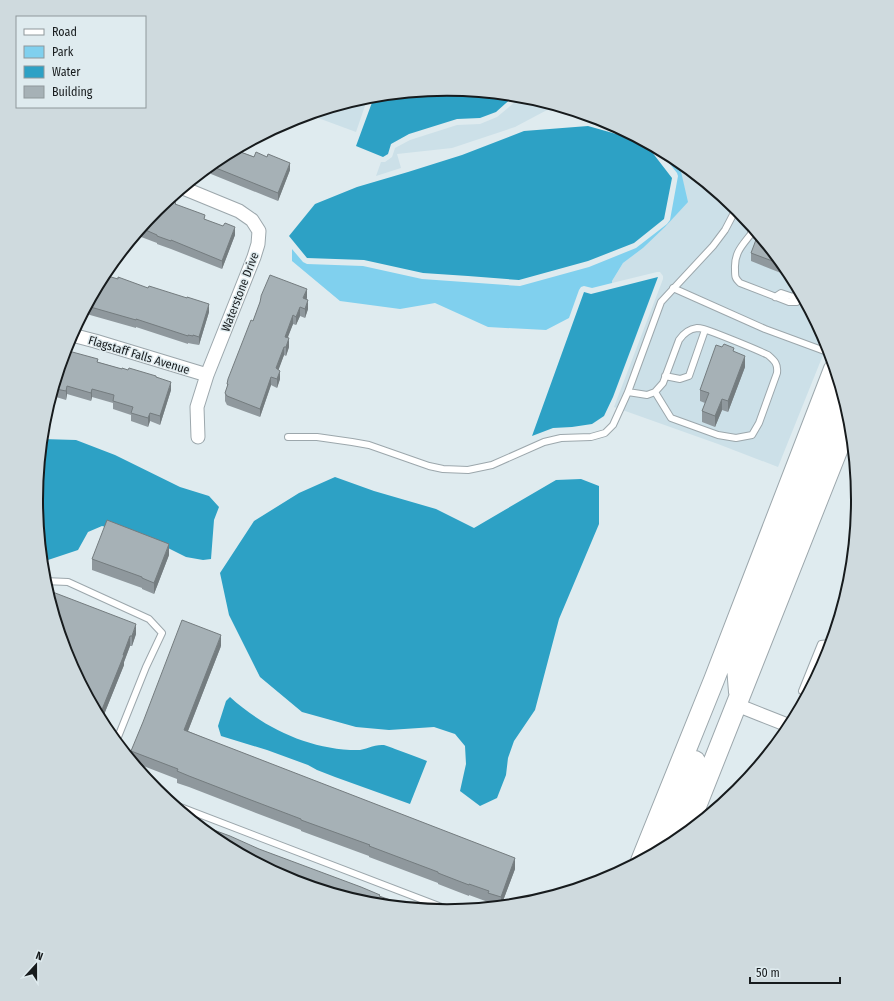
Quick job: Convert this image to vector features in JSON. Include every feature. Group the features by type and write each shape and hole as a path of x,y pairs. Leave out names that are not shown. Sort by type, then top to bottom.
{"main road":[{"path":"644,853 714,680 831,376"},
{"path":"738,701 737,666 839,405"},
{"path":"689,824 845,431"},
{"path":"665,840 710,724 714,680"}],"street":[{"name":"Waterstone Drive","path":"189,190 239,211 252,220 258,231 258,244 254,257 207,375 197,408 198,437"},
{"name":"Flagstaff Falls Avenue","path":"78,337 207,375"},
{"path":"738,701 762,716 784,724"}],"lane":[{"path":"288,437 317,437 369,445 429,466 443,469 468,470 492,465 544,442 561,438 591,437 605,433 613,425 628,392 661,302 713,246 725,230 733,215"},
{"path":"751,234 737,254 735,278 740,283 775,297 789,302 798,301"},
{"path":"673,288 765,329 822,351"},
{"path":"775,297 781,294 793,297 795,295"},
{"path":"628,392 647,395 655,392 663,383 679,340 683,334 697,328 724,336 768,355 773,359 778,367 759,423 752,435 736,438 718,435 671,418 655,392"},
{"path":"665,376 680,379 689,376 705,330"},
{"path":"51,581 68,582 149,619 162,633 146,667 119,736"},
{"path":"803,691 821,644 825,644"},
{"path":"188,810 434,904"}],"shaded area":[{"path":"515,102 554,111 547,110 515,127 452,148 397,154 401,168 376,176 381,162 385,162 392,157 395,148 410,140 457,125 480,124 497,117"},
{"path":"365,105 356,132 318,118"},
{"path":"681,172 693,180 733,215 768,255 797,298 823,354 778,467 614,407 663,276 660,272 657,272 612,283 612,281 623,263 643,248 665,227 687,202"}],"green space":[{"path":"670,165 681,172 688,202 643,248 623,263 612,283 592,288 584,286 581,287 569,318 546,330 488,327 435,303 400,309 340,301 292,261 292,249 303,262 307,264 363,266 422,279 520,286 589,267 636,248 670,220 678,176"}],"water":[{"path":"447,96 473,97 508,101 496,112 480,118 457,119 409,134 391,144 388,154 383,157 356,146 372,103 421,97"},
{"path":"588,126 619,135 649,151 653,154 672,178 664,219 634,243 588,261 519,280 423,273 364,260 307,258 289,236 315,204 357,187 462,155 524,131"},
{"path":"658,277 613,397 604,416 592,424 553,428 532,436 584,292 591,294"},
{"path":"48,439 76,440 115,455 180,487 209,496 219,507 214,520 211,559 203,560 186,557 146,537 102,526 88,532 78,550 47,560 43,500"},
{"path":"335,477 374,491 436,509 474,528 556,480 581,479 599,486 599,524 559,619 535,710 514,741 508,758 506,775 497,798 480,806 460,791 466,764 465,746 455,734 434,727 389,730 356,727 302,712 260,677 229,615 220,573 254,521 299,493"},
{"path":"230,697 243,708 273,727 305,741 339,749 357,750 377,745 384,745 427,761 410,804 335,777 267,750 221,736 218,726 226,701"}],"building":[{"path":"256,152 267,157 268,154 290,163 278,193 218,169 242,153 254,157"},
{"path":"175,203 175,204 205,215 204,219 223,226 225,223 235,227 222,261 146,230"},
{"path":"756,240 772,261 751,253"},
{"path":"270,275 307,289 303,298 308,300 305,309 300,307 296,317 293,315 285,337 289,338 276,368 280,371 277,379 271,377 260,409 227,396 225,393 228,379 251,320 253,321"},
{"path":"110,277 118,279 118,277 148,288 149,286 209,304 199,337 193,335 188,336 92,308"},
{"path":"724,344 734,348 733,351 745,356 728,401 722,399 715,416 702,411 709,393 700,390 716,345 722,347"},
{"path":"72,352 98,359 97,362 122,369 128,370 129,368 171,382 160,416 150,413 148,418 131,413 133,407 113,401 114,395 92,389 91,393 67,386 66,391 59,390"},
{"path":"107,520 169,544 154,583 142,577 92,559"},
{"path":"54,593 136,624 132,636 130,636 102,710 74,655 64,630"},
{"path":"182,620 221,635 184,730 515,858 501,897 488,893 489,891 469,885 369,846 370,845 301,820 189,776 177,771 178,769 131,751"},
{"path":"215,830 259,849 361,887 380,895 379,896 393,901 342,891 292,874 268,863"}]}
